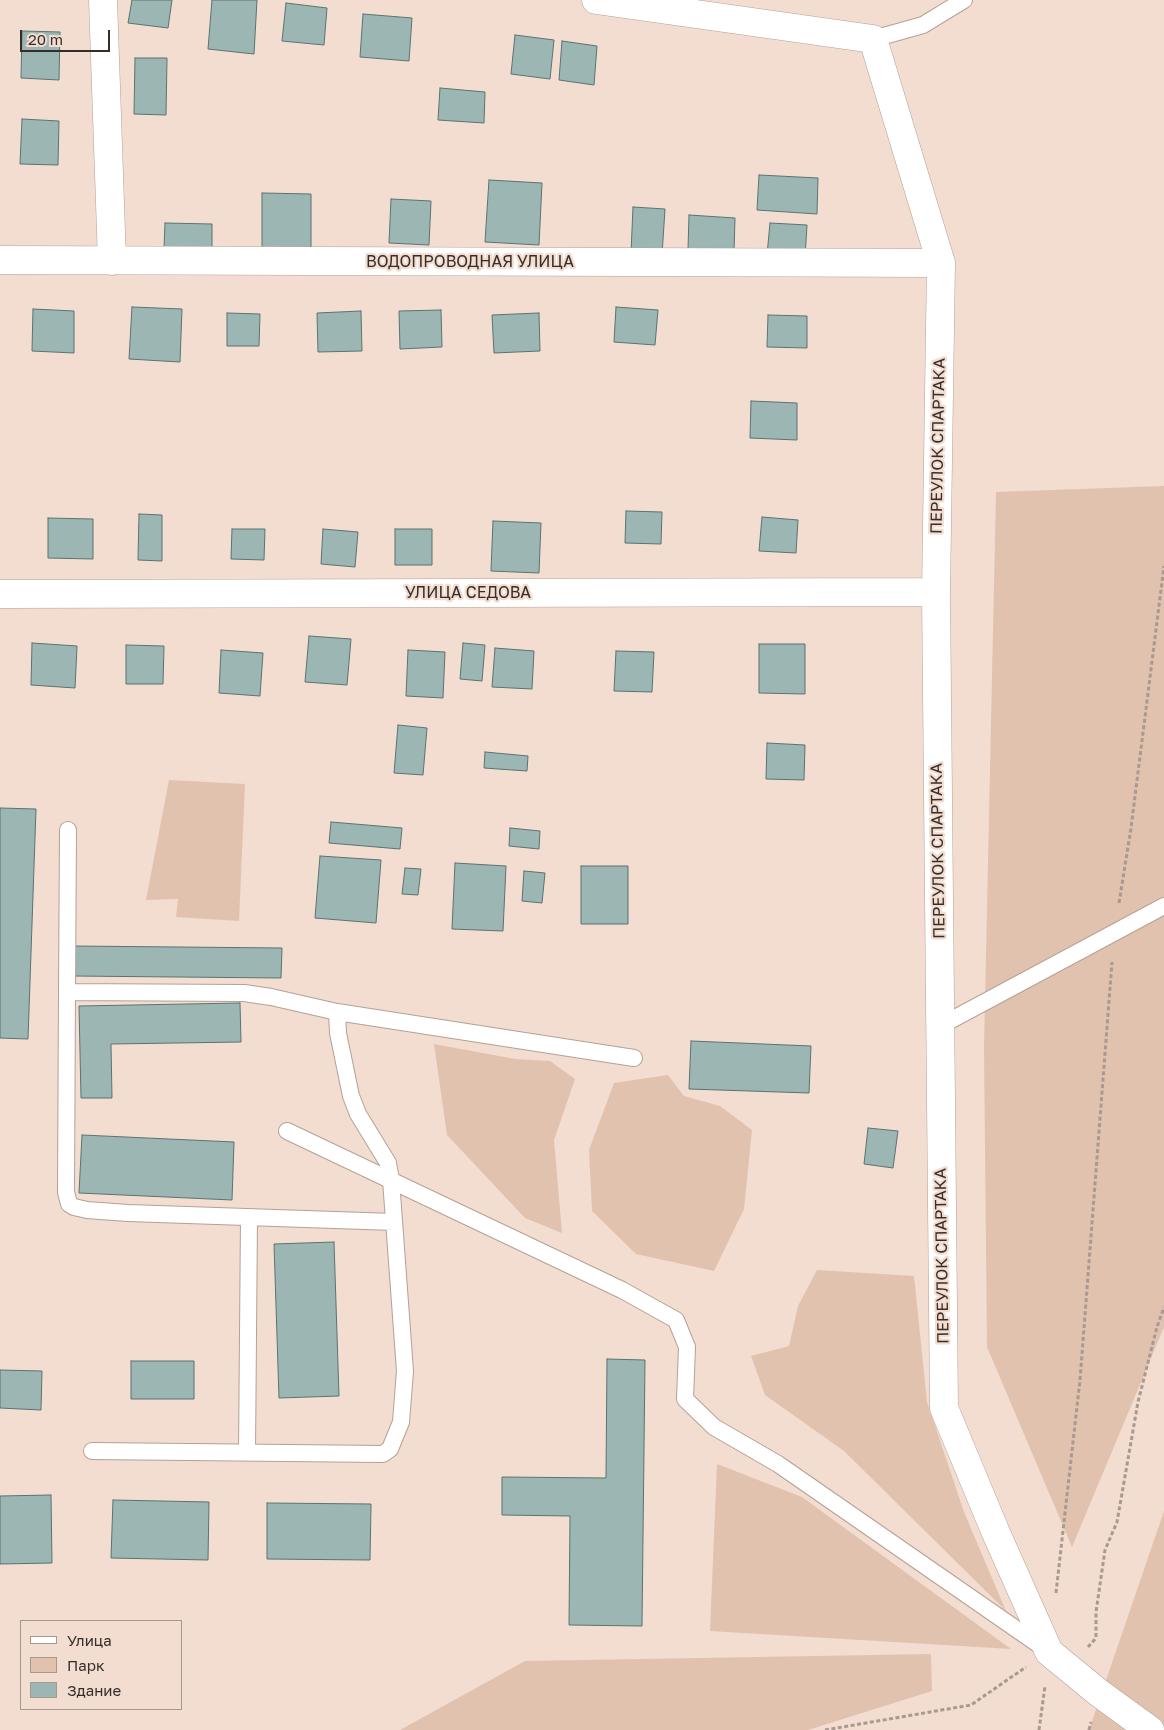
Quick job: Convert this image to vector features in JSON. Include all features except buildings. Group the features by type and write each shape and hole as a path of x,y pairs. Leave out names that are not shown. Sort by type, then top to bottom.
{"street":[{"path":"104,0 112,261"},
{"path":"596,0 873,39"},
{"name":"ПЕРЕУЛОК СПАРТАКА","path":"873,39 940,263 936,592 944,1408 1049,1652"},
{"name":"ВОДОПРОВОДНАЯ УЛИЦА","path":"0,260 940,263"},
{"name":"УЛИЦА СЕДОВА","path":"0,594 936,592"},
{"path":"1049,1652 1099,1693 1150,1730"}],"lane":[{"path":"873,39 923,25 964,0"},
{"path":"68,830 66,1192 69,1204 87,1210 394,1222"},
{"path":"940,1026 1164,906"},
{"path":"67,992 244,993 271,996 337,1012 634,1058"},
{"path":"92,1451 383,1454 390,1449 401,1422 405,1371 388,1163 358,1114 351,1096 338,1033 337,1012"},
{"path":"286,1131 622,1290 676,1320 687,1347 685,1399 714,1427 778,1464 1049,1652"},
{"path":"247,1452 250,1216"}],"path":[{"path":"1056,1593 1080,1380 1114,933 1131,828 1164,566"},
{"path":"1070,1669 1096,1638 1096,1612 1105,1550 1117,1522 1138,1402 1164,1306"},
{"path":"825,1730 971,1705 1049,1652"},
{"path":"1039,1730 1049,1652"}],"green space":[{"path":"1164,486 1164,1327 1072,1547 987,1347 984,1047 996,492"},
{"path":"169,780 245,784 239,921 176,917 178,899 146,900"},
{"path":"434,1044 515,1059 550,1061 575,1079 554,1140 562,1233 525,1218 447,1135"},
{"path":"668,1075 684,1096 720,1106 752,1130 744,1209 714,1271 636,1254 592,1211 589,1150 614,1083"},
{"path":"817,1270 914,1276 927,1402 964,1512 1006,1611 844,1451 765,1395 751,1356 789,1346 798,1306"},
{"path":"717,1464 802,1497 1011,1649 710,1631"},
{"path":"1164,1511 1164,1730 1089,1730"},
{"path":"931,1654 932,1691 808,1730 400,1730 525,1661"}]}
